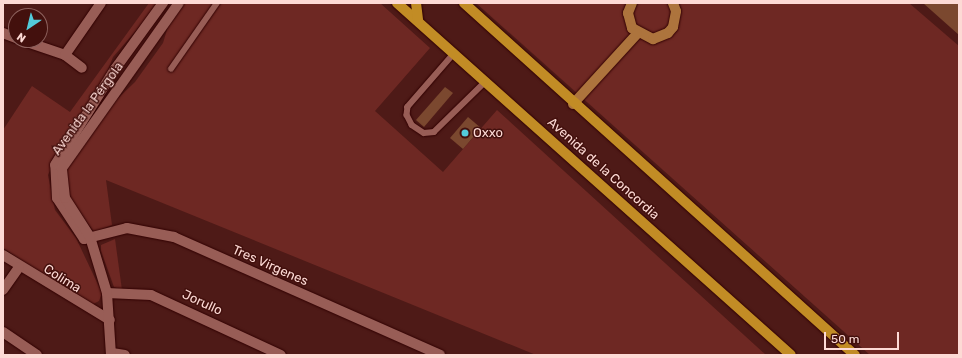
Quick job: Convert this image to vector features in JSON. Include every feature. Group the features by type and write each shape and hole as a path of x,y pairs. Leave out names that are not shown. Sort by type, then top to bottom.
{"main road":[{"name":"Avenida de la Concordia","path":"397,3 455,53 791,355"},
{"path":"416,3 418,20"},
{"path":"464,3 573,104 855,355"}],"street":[{"path":"65,55 101,3"},
{"name":"Avenida la Pérgola","path":"88,241 62,209 54,176 65,146 106,83 163,3"},
{"name":"Avenida la Pérgola","path":"88,241 65,198 62,168 180,3"},
{"path":"632,3 629,21 637,34 653,39 668,33 676,19 673,3"},
{"path":"154,16 164,24"},
{"path":"573,104 637,34"},
{"path":"45,48 65,55 82,68"},
{"path":"106,83 117,90"},
{"name":"Tres Virgenes","path":"88,241 127,228 174,237 440,355"},
{"path":"88,241 107,293 112,354 125,355"},
{"name":"Colima","path":"3,256 19,267 110,320"},
{"path":"3,290 19,267"},
{"name":"Jorullo","path":"107,293 151,295 281,355"},
{"path":"3,332 37,355"}],"lane":[{"path":"172,69 217,3"},
{"path":"455,53 408,107 407,115 412,125 424,133 434,132 486,81"}],"shaded area":[{"path":"149,3 160,3 113,57 100,90 61,146 48,175 55,210 76,238 102,293 99,301 89,306 3,248 3,130 32,86 70,112"},
{"path":"183,3 380,3 430,48 375,111 443,172 497,110 766,355 536,355 106,180 112,225 94,232 67,195 65,171 111,105 135,82 163,43 169,23"},
{"path":"476,3 909,3 959,46 959,355 870,355"},
{"path":"115,239 122,290 114,287 101,251 101,245"}],"building":[{"path":"923,3 959,3 959,35"},
{"name":"Oxxo","path":"445,87 453,93 424,127 416,120"},
{"name":"Oxxo","path":"468,117 481,128 463,149 450,138"}],"place":[{"name":"Oxxo","path":"465,133"}]}
